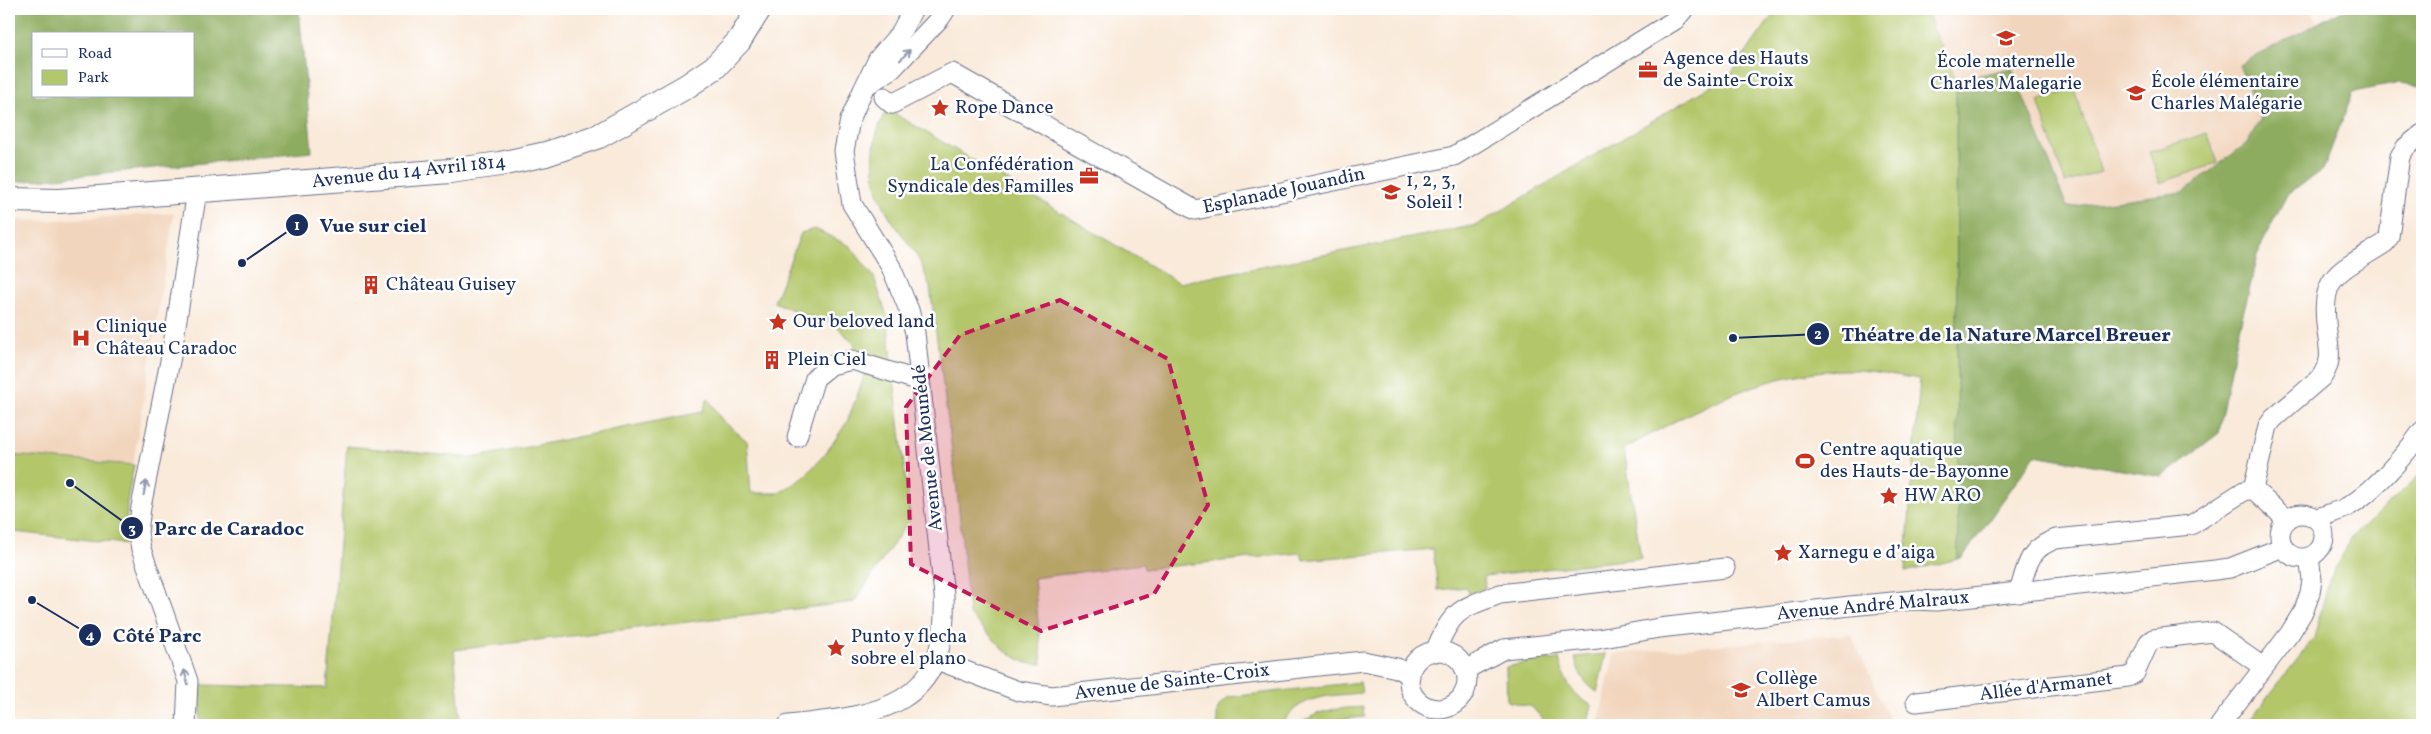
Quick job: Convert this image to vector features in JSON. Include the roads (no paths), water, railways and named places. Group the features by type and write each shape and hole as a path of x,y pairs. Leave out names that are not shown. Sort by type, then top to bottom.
{"main road":[{"name":"Avenue du 14 Avril 1814","path":"9,200 59,201 450,171 500,164 546,154 599,136 687,86 715,67 739,41 759,9"}],"street":[{"name":"Avenue de Mounédé","path":"788,725 850,718 893,705 911,692 937,660 946,622 915,333 909,310 891,268 852,204 844,151 850,120 878,59 901,32 913,9"},
{"path":"867,85 892,69 941,17 946,9"},
{"name":"Esplanade Jouandin","path":"884,97 892,104 952,74 1195,210 1454,156 1676,20 1684,9"},
{"path":"2253,489 2268,426 2273,419 2323,376 2328,368 2330,356 2324,311 2326,294 2332,280 2342,270 2385,243 2389,237 2400,156 2406,147 2422,134"},
{"path":"186,725 188,681 141,549 138,533 141,507 172,352 197,191"},
{"path":"797,437 816,378 831,365 852,360 920,381"},
{"path":"2320,527 2361,496 2400,460 2422,431"},
{"path":"2253,489 2287,520"},
{"path":"2019,593 2026,566 2035,551 2044,543 2056,539 2191,525 2244,491 2253,489"},
{"path":"2298,515 2310,516 2320,527 2323,544 2317,553 2309,557 2294,557 2283,548 2280,535 2287,520 2298,515"},
{"name":"Avenue André Malraux","path":"1465,670 1504,649 1598,640 1659,628 1850,606 1914,600 1936,601 2019,593 2230,568 2283,548"},
{"path":"2220,725 2290,633 2304,610 2312,580 2309,557"},
{"path":"1435,652 1445,626 1455,614 1467,606 1500,594 1725,568"},
{"name":"Allée d'Armanet","path":"1916,702 2128,678 2135,673 2149,642 2213,632 2263,667"},
{"path":"1435,652 1444,652 1461,662 1465,670 1468,682 1460,700 1446,708 1437,717 1413,695 1410,686 1410,676 1418,660 1435,652"},
{"name":"Avenue de Sainte-Croix","path":"937,660 1018,691 1052,696 1363,661 1398,668 1410,676"}],"place":[{"name":"École maternelle Charles Malegarie","path":"2006,38"},
{"name":"Agence des Hauts de Sainte-Croix","path":"1648,70"},
{"name":"École élémentaire Charles Malégarie","path":"2136,93"},
{"name":"Rope Dance","path":"940,108"},
{"name":"La Confédération Syndicale des Familles","path":"1089,176"},
{"name":"1, 2, 3, Soleil !","path":"1391,192"},
{"name":"Vue sur ciel","path":"242,263"},
{"name":"Château Guisey","path":"371,285"},
{"name":"Our beloved land","path":"778,322"},
{"name":"Clinique Château Caradoc","path":"81,338"},
{"name":"Théatre de la Nature Marcel Breuer","path":"1733,338"},
{"name":"Plein Ciel","path":"772,360"},
{"name":"Centre aquatique des Hauts-de-Bayonne","path":"1805,461"},
{"name":"Parc de Caradoc","path":"70,483"},
{"name":"HW ARO","path":"1889,496"},
{"name":"Xarnegu e d’aiga","path":"1783,553"},
{"name":"Côté Parc","path":"32,600"},
{"name":"Punto y flecha sobre el plano","path":"836,648"},
{"name":"Collège Albert Camus","path":"1741,690"}]}
